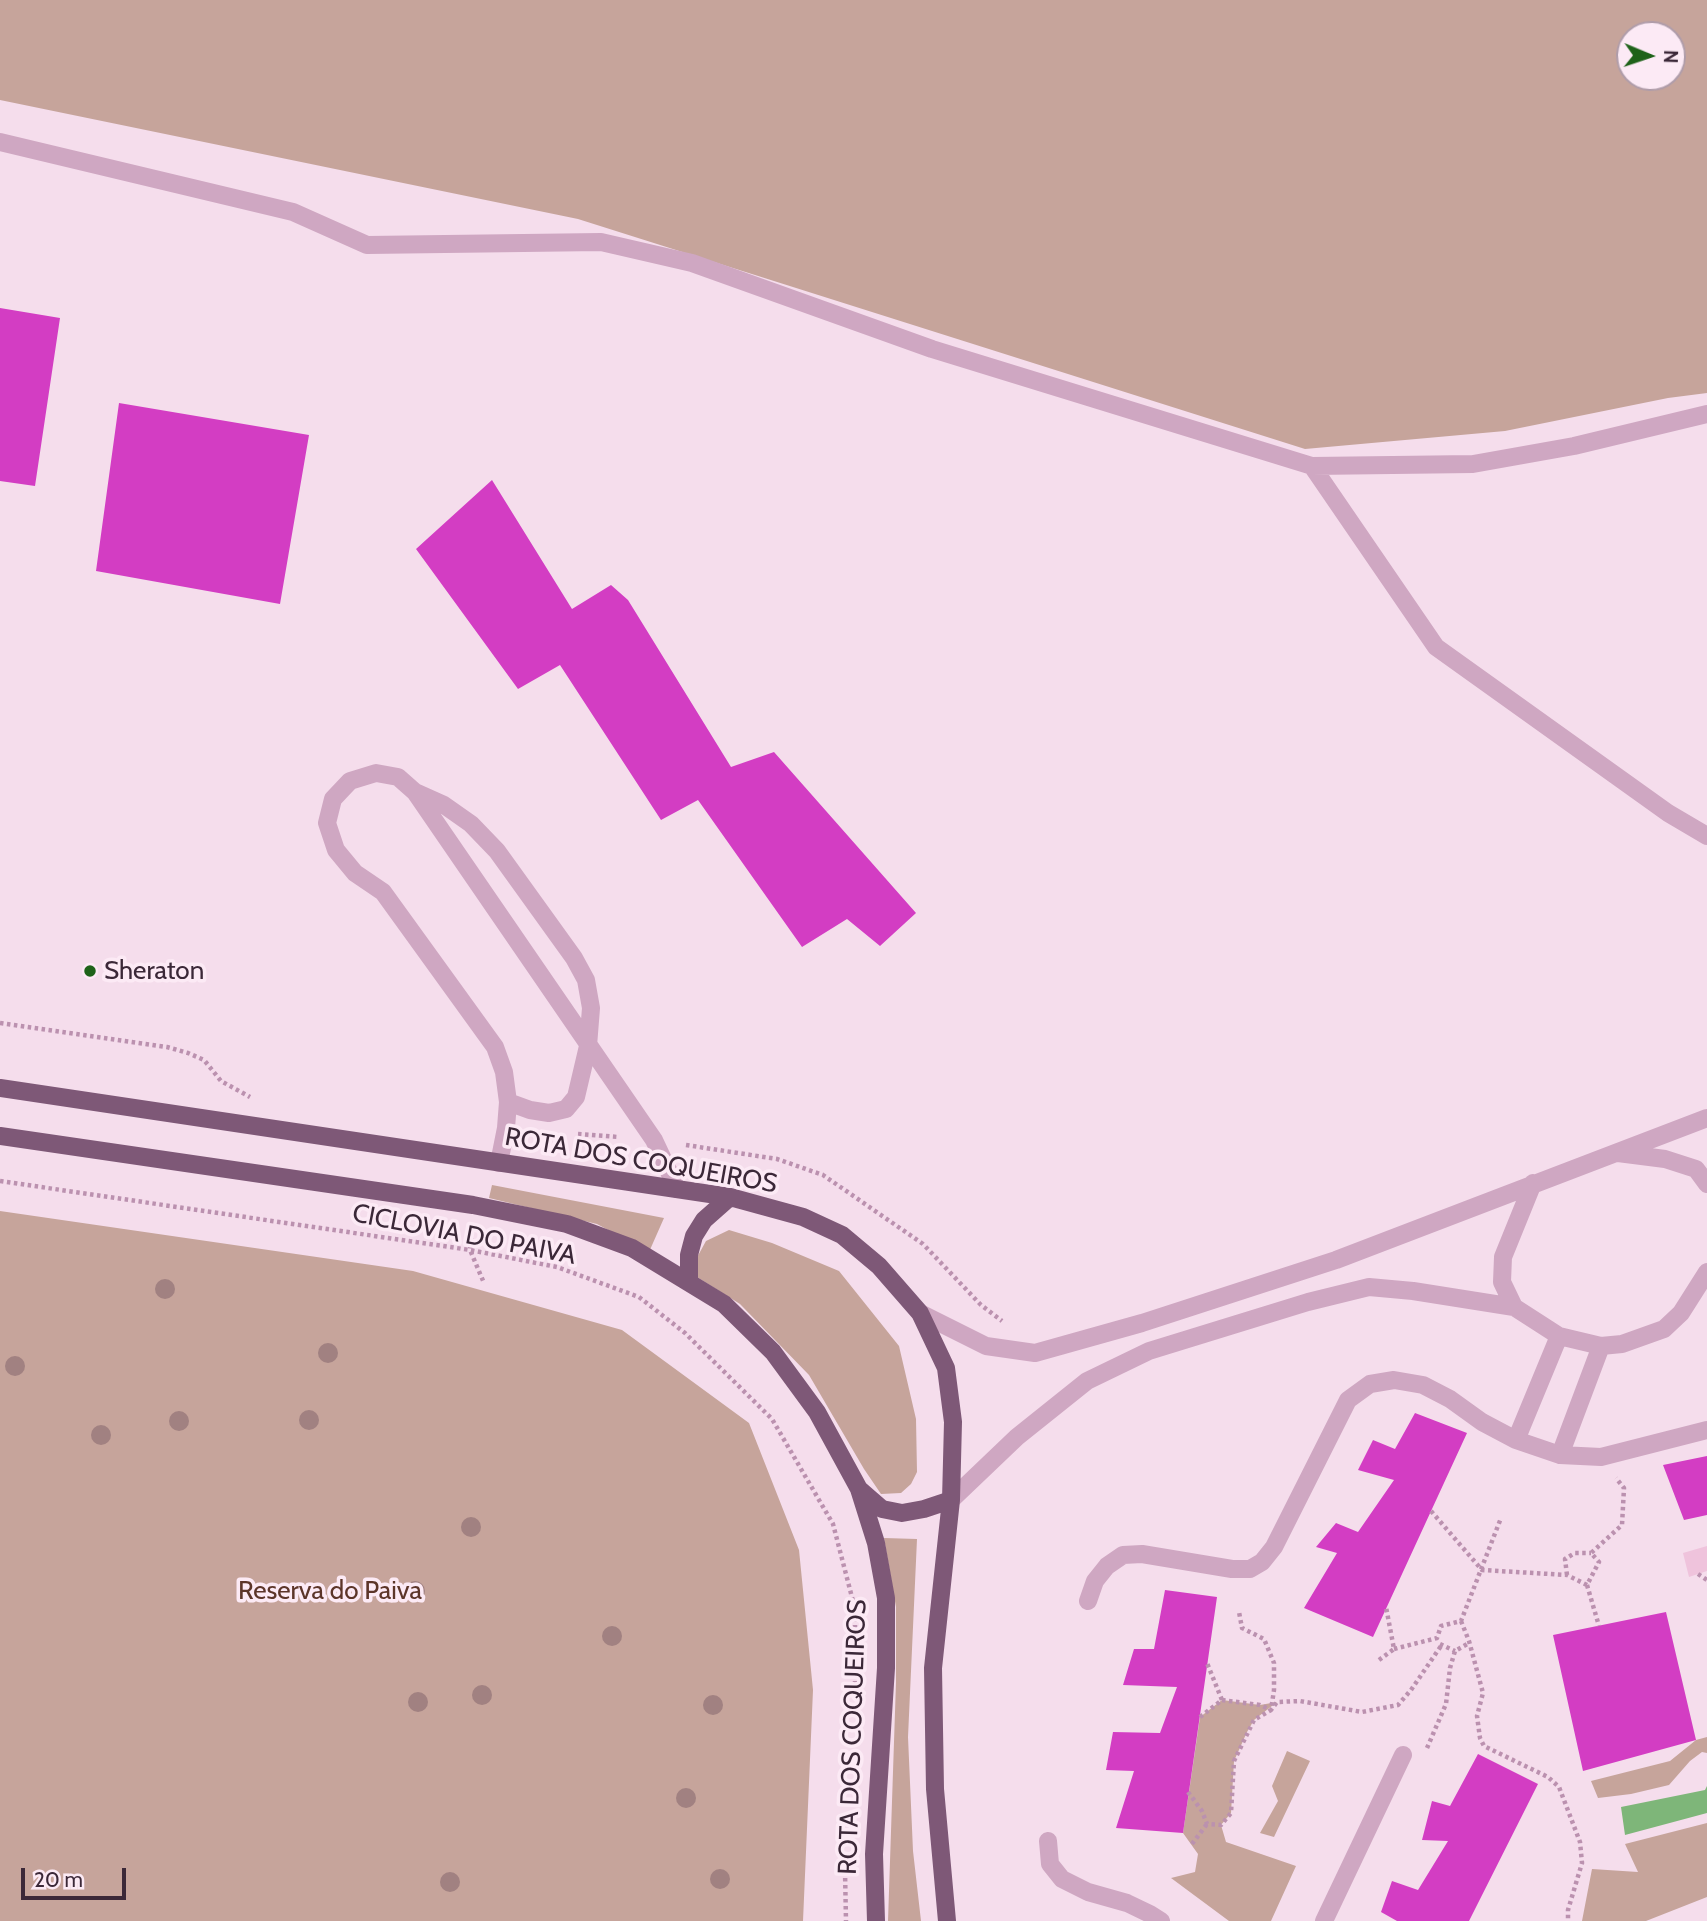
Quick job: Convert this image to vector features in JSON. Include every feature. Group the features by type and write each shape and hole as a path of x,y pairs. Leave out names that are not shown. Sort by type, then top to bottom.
{"main road":[{"name":"ROTA DOS COQUEIROS","path":"0,1088 730,1197 803,1217 842,1235 879,1266 920,1313 946,1368 953,1422 951,1500 933,1668 935,1789 947,1921"},
{"name":"ROTA DOS COQUEIROS","path":"0,1136 474,1205 567,1224 632,1248 724,1304 773,1352 817,1412 859,1489 876,1543 886,1598 886,1668 874,1854 876,1921"},
{"path":"689,1281 689,1255 694,1236 704,1220 730,1197"},
{"path":"859,1489 883,1509 902,1513 951,1500"}],"lane":[{"path":"0,142 293,212 367,245 601,243 692,263 932,349 1312,466 1473,464 1574,446 1707,414"},
{"path":"1312,466 1436,647 1668,813 1707,836"},
{"path":"499,1163 508,1102 504,1072 495,1047 383,892 355,873 335,850 327,823 333,799 350,781 376,773 398,777 415,792 654,1140 677,1189"},
{"path":"415,792 444,805 471,824 498,850 574,958 586,980 591,1008 588,1046 576,1097 566,1109 549,1113 508,1102"},
{"path":"920,1313 986,1346 1035,1353 1142,1324 1336,1260 1707,1118"},
{"path":"1616,1153 1665,1159 1696,1169 1707,1184"},
{"path":"1514,1307 1502,1282 1503,1257 1533,1183"},
{"path":"951,1500 1017,1437 1087,1381 1149,1352 1308,1302 1369,1287 1413,1291 1514,1307 1559,1336 1601,1346 1622,1344 1664,1329 1681,1313 1707,1272"},
{"path":"1516,1440 1559,1336"},
{"path":"1560,1455 1601,1346"},
{"path":"1088,1601 1095,1581 1107,1566 1123,1555 1142,1554 1232,1569 1250,1569 1262,1562 1273,1547 1348,1400 1370,1384 1394,1380 1423,1385 1516,1440 1560,1455 1601,1457 1707,1430"},
{"path":"1324,1921 1403,1755"},
{"path":"1048,1841 1050,1864 1062,1879 1088,1892 1127,1903 1161,1921"}],"path":[{"path":"0,1023 167,1047 188,1053 204,1060 221,1081 248,1096 262,1098"},
{"path":"573,1133 654,1140 778,1159 823,1175 922,1244 981,1305 1007,1323"},
{"name":"CICLOVIA DO PAIVA","path":"0,1181 470,1250 557,1267 639,1297 685,1333 772,1419 833,1524 855,1609 855,1693"},
{"path":"1591,1553 1622,1525 1624,1488 1608,1468"},
{"path":"1431,1511 1482,1570 1567,1575 1587,1585"},
{"path":"1502,1518 1461,1621 1483,1693 1476,1716 1484,1746 1548,1777 1559,1787 1580,1842 1582,1863 1568,1910 1568,1921"},
{"path":"1567,1575 1565,1559 1574,1552 1591,1553 1599,1562 1587,1585 1599,1626"},
{"path":"1698,1574 1707,1580"},
{"path":"1386,1607 1394,1649"},
{"path":"1239,1612 1242,1628 1264,1639 1273,1663 1274,1690 1271,1710"},
{"path":"1455,1651 1441,1646 1437,1639 1441,1626 1461,1621"},
{"path":"1379,1660 1394,1649 1437,1639"},
{"path":"1427,1750 1446,1704 1455,1651 1469,1643"},
{"path":"1207,1824 1221,1825 1231,1813 1234,1761 1254,1720 1271,1710 1277,1702 1300,1701 1362,1712 1398,1705 1441,1646"},
{"path":"1207,1663 1222,1700"},
{"path":"1200,1717 1222,1700 1261,1704 1271,1710"},
{"path":"1188,1792 1202,1811 1207,1824"},
{"path":"1192,1844 1207,1824"},
{"path":"845,1866 846,1921"}],"green space":[{"path":"0,0 1707,0 1707,393 1668,398 1505,431 1305,449 578,219 0,100"},
{"path":"492,1185 664,1218 649,1252 597,1224 489,1198"},
{"name":"Reserva do Paiva","path":"0,1211 413,1271 622,1330 749,1423 799,1550 813,1690 803,1921 0,1921"},
{"path":"729,1230 772,1243 839,1271 899,1346 916,1419 917,1472 911,1484 901,1493 881,1494 809,1375 740,1304 689,1272 706,1241"},
{"path":"884,1538 917,1539 908,1737 913,1851 921,1921 888,1921 896,1607"},
{"path":"1222,1700 1260,1705 1277,1702 1254,1720 1247,1732 1234,1761 1231,1813 1221,1825 1226,1842 1296,1866 1271,1921 1229,1921 1171,1878 1195,1872 1198,1854 1183,1833 1200,1717"},
{"path":"1707,1737 1707,1753 1702,1752 1690,1761 1669,1785 1598,1798 1591,1781 1670,1761 1696,1740"},
{"path":"1287,1751 1310,1761 1274,1837 1260,1833 1278,1801 1272,1786"},
{"path":"1707,1823 1707,1897 1646,1921 1582,1921 1592,1869 1638,1872 1625,1844"}],"shaded area":[{"path":"1707,1546 1707,1571 1689,1577 1683,1553"},
{"path":"1707,1786 1707,1813 1625,1835 1621,1807 1705,1790"}],"building":[{"path":"0,308 60,318 35,486 0,481"},
{"path":"119,403 309,435 280,604 96,571"},
{"path":"492,480 572,609 611,585 628,600 731,767 774,752 916,913 880,946 847,919 802,947 698,800 661,820 560,665 518,689 416,549"},
{"path":"1415,1413 1467,1433 1373,1637 1304,1608 1337,1553 1316,1547 1336,1523 1358,1532 1394,1480 1358,1470 1373,1440 1395,1449"},
{"path":"1707,1456 1707,1515 1684,1520 1663,1465"},
{"path":"1165,1590 1217,1597 1183,1833 1116,1828 1134,1771 1106,1770 1113,1732 1160,1733 1177,1687 1123,1685 1134,1649 1154,1649"},
{"path":"1666,1612 1696,1740 1583,1771 1553,1635"},
{"path":"1478,1754 1538,1784 1469,1921 1397,1921 1381,1912 1392,1881 1418,1890 1448,1841 1422,1840 1432,1801 1450,1806"}],"place":[{"name":"Sheraton","path":"90,971"}]}
